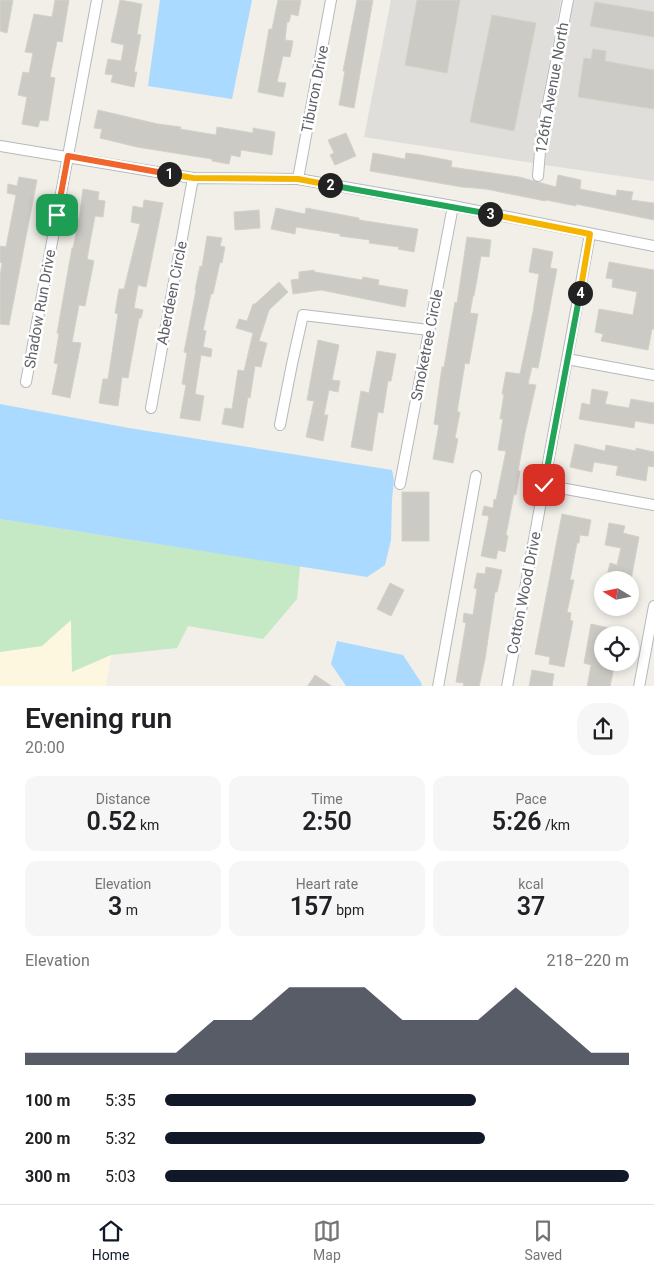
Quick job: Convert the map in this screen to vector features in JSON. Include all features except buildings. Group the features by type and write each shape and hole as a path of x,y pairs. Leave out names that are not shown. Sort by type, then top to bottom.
{"street":[{"name":"Shadow Run Drive","path":"26,382 97,0"},
{"name":"Tiburon Drive","path":"298,179 331,0"},
{"name":"126th Avenue North","path":"538,176 541,139 568,0"},
{"path":"0,146 193,178 298,179 453,206 654,246"},
{"name":"Aberdeen Circle","path":"151,408 193,178"},
{"name":"Smoketree Circle","path":"400,484 453,206"},
{"name":"Cotton Wood Drive","path":"507,686 590,234"},
{"path":"280,425 303,315 429,330"},
{"path":"568,359 654,376"},
{"path":"438,686 476,476"},
{"path":"544,485 654,505"},
{"path":"639,686 654,606"}],"shaded area":[{"path":"391,0 561,0 535,138 533,163 364,137"},
{"path":"574,0 654,0 654,181 545,165 547,140"},
{"path":"71,620 72,672 111,655 106,686 0,686 0,652 42,646"}],"green space":[{"path":"0,519 300,566 297,599 263,639 188,626 177,648 111,655 72,672 71,620 42,646 0,652"}],"water":[{"path":"160,0 252,0 232,99 148,86"},
{"path":"0,404 129,428 392,470 394,480 391,540 385,565 367,577 0,519"},
{"path":"337,641 403,655 422,684 421,686 346,686 331,664"}],"route":[{"path":"57,215 68,156 193,178 298,179 453,206 590,234 544,485"}]}
